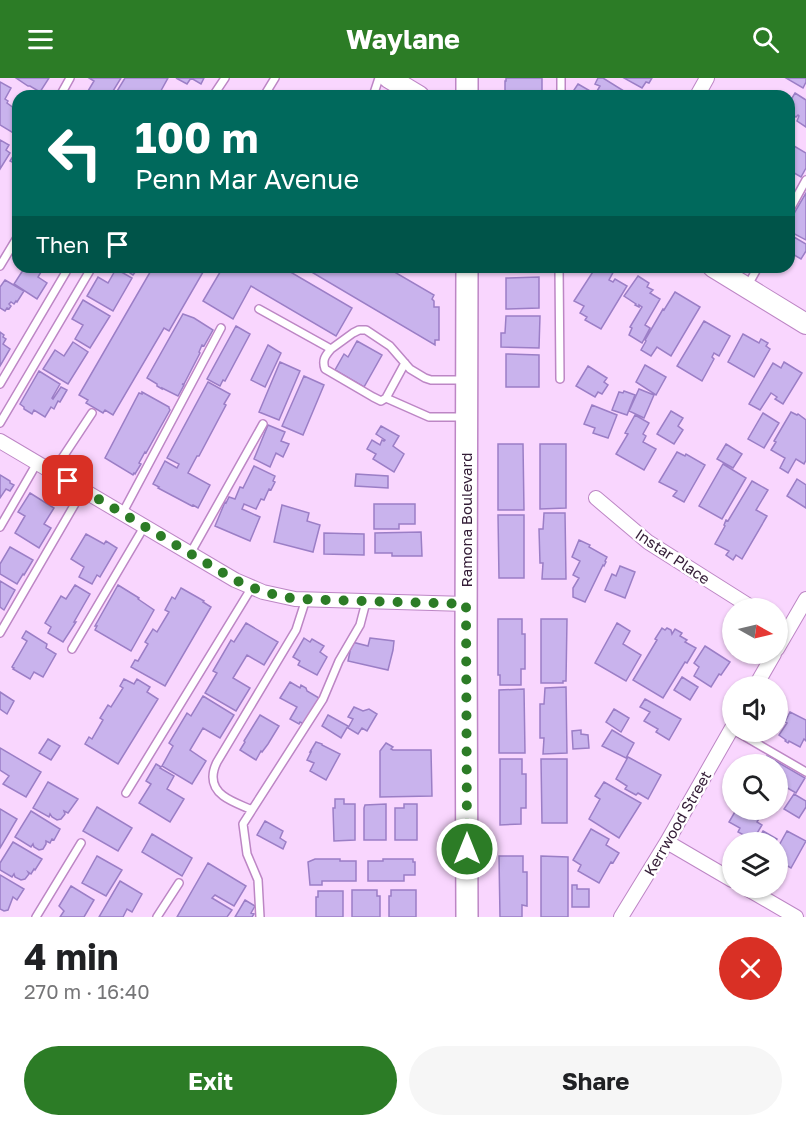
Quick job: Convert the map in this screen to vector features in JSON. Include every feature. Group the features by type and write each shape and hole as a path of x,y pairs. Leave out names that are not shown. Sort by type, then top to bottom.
{"main road":[{"name":"Ramona Boulevard","path":"467,273 467,917"}],"street":[{"path":"389,78 409,90"},
{"path":"722,273 806,324"},
{"path":"0,441 235,580 263,592 295,599 466,604"},
{"name":"Instar Place","path":"596,498 648,542 737,598"},
{"path":"788,620 806,599"},
{"name":"Kerrwood Street","path":"621,917 725,742"},
{"path":"667,842 722,874"},
{"path":"763,898 796,917"}],"lane":[{"path":"795,200 806,180"},
{"path":"0,266 12,246"},
{"path":"0,384 65,273"},
{"path":"0,423 88,273"},
{"path":"560,273 560,379"},
{"path":"746,288 755,273"},
{"path":"259,309 331,349"},
{"path":"123,514 221,328"},
{"path":"405,363 386,398 381,401 325,369 323,364 324,358 331,349 353,333 366,330 390,346 405,363 410,369 425,378 467,380"},
{"path":"386,398 429,417 466,417"},
{"path":"52,472 92,413"},
{"path":"190,554 263,424"},
{"path":"0,527 37,463"},
{"path":"0,633 83,490"},
{"path":"72,649 144,526"},
{"path":"126,793 252,587"},
{"path":"252,810 217,791 213,777 217,762 296,630 306,599"},
{"path":"260,917 258,880 247,854 243,824 323,699 339,661 360,625 366,602"},
{"path":"754,742 806,772"},
{"path":"36,917 81,843"},
{"path":"157,917 179,883"}],"building":[{"path":"16,78 49,78 41,90 28,86"},
{"path":"89,78 121,78 114,90 89,90 94,81"},
{"path":"125,78 168,78 161,90 118,90"},
{"path":"176,78 191,78 187,84"},
{"path":"191,78 204,78 201,84"},
{"path":"506,78 542,78 542,90 505,90"},
{"path":"598,78 603,78 622,90 598,90 600,86 595,84"},
{"path":"624,78 652,78 642,88"},
{"path":"786,78 806,78 806,82 803,88"},
{"path":"0,82 11,88 5,99 12,107 12,132 0,125"},
{"path":"578,84 588,90 574,90"},
{"path":"795,93 806,100 806,127 797,121 798,115 796,117"},
{"path":"0,140 9,145 6,150 10,153 0,169"},
{"path":"795,147 806,153 806,168 801,177 795,174"},
{"path":"806,193 806,240 795,234 795,212"},
{"path":"795,238 806,244 806,251 801,259 795,256"},
{"path":"21,273 40,273 38,277 47,283 37,299 14,284"},
{"path":"114,273 123,273 132,278 113,311 87,296 98,277 108,283"},
{"path":"150,273 203,273 169,331 164,328 113,415 105,410 103,413 86,403 88,400 79,395"},
{"path":"219,273 292,273 352,308 336,336 251,286 233,319 203,301"},
{"path":"313,273 396,273 434,295 432,299 434,307 439,307 439,340 435,340 435,345"},
{"path":"592,273 613,273 609,280 613,282 615,279 627,286 601,329 585,320 587,317 580,313 584,306 574,301"},
{"path":"638,276 649,283 647,287 653,290 650,293 660,299 645,325 650,328 642,343 629,335 632,328 630,327 642,307 635,305 624,296"},
{"path":"539,277 539,308 506,309 506,278"},
{"path":"5,280 24,291 17,302 14,304 11,302 9,309 5,311 0,308 0,287"},
{"path":"675,292 700,307 671,356 657,347 651,356 641,350"},
{"path":"83,300 110,316 90,348 75,339 83,325 72,319"},
{"path":"183,314 213,330 204,346 202,345 178,396 162,389 147,378"},
{"path":"506,316 540,316 539,348 501,347 501,333 505,333"},
{"path":"704,321 730,336 719,356 714,353 712,357 714,359 702,381 677,366"},
{"path":"236,326 250,334 225,381 223,380 220,386 207,379"},
{"path":"0,332 6,339 3,344 10,349 0,366"},
{"path":"743,334 759,343 761,339 768,343 766,346 770,349 754,377 728,362"},
{"path":"357,341 382,355 364,387 335,370 344,354 348,357"},
{"path":"73,342 88,352 68,384 43,369 55,350 64,356"},
{"path":"268,345 281,353 265,387 251,380"},
{"path":"506,354 539,355 539,387 506,387"},
{"path":"280,362 300,371 279,420 259,412"},
{"path":"784,362 802,373 783,404 771,393 760,410 749,404 773,363 781,368"},
{"path":"645,365 666,377 656,395 636,382"},
{"path":"588,366 607,378 604,382 608,385 602,394 598,392 595,397 576,386"},
{"path":"39,371 60,384 53,399 61,387 67,390 60,402 58,401 54,409 51,407 45,417 34,410 32,414 20,404"},
{"path":"304,376 324,385 303,435 282,426"},
{"path":"208,382 230,394 188,473 210,485 198,508 153,484 165,461 177,468 179,464 167,458"},
{"path":"639,389 654,395 644,418 629,411"},
{"path":"624,391 635,395 627,415 612,410 619,392"},
{"path":"142,392 169,407 170,410 133,475 105,458 139,393 142,394"},
{"path":"592,405 617,415 608,438 593,433 595,428 584,424"},
{"path":"671,411 683,418 678,426 683,430 674,444 657,434"},
{"path":"791,412 806,420 806,460 804,464 796,459 788,473 780,468 785,458 771,450"},
{"path":"763,413 779,423 764,448 748,439"},
{"path":"635,415 649,423 643,434 646,436 643,442 656,449 644,470 616,454 628,434 625,433"},
{"path":"268,425 285,432 281,441 289,444 283,457 276,453 270,467 254,459"},
{"path":"381,426 399,436 393,446 404,454 394,472 373,459 376,454 367,449 372,440 380,445 382,440 385,440 376,434"},
{"path":"498,444 523,444 524,510 498,510"},
{"path":"540,444 566,444 566,508 540,509"},
{"path":"726,444 742,454 733,468 717,459"},
{"path":"677,452 685,456 686,454 705,465 684,502 673,496 677,491 659,482"},
{"path":"723,464 746,478 722,519 699,506"},
{"path":"254,466 275,476 273,481 275,482 256,509 244,504 242,509 260,517 250,541 215,526 225,502 229,497 235,499"},
{"path":"356,474 388,476 388,488 355,486"},
{"path":"0,475 14,485 10,491 6,489 0,498"},
{"path":"797,479 806,485 806,508 787,496"},
{"path":"752,481 768,490 756,510 767,516 742,559 736,555 733,560 726,555 729,551 715,544 726,520 728,521"},
{"path":"30,493 54,508 44,524 51,528 39,548 15,533 25,516 18,512"},
{"path":"374,504 415,504 415,524 399,524 399,529 374,529"},
{"path":"282,505 309,513 307,521 320,525 313,552 274,542"},
{"path":"544,513 565,513 566,579 542,579 543,563 540,563 539,529 543,529"},
{"path":"498,515 524,515 524,578 499,578"},
{"path":"421,532 422,556 392,556 392,553 375,553 375,533"},
{"path":"324,533 364,534 364,555 324,554"},
{"path":"86,534 104,544 106,541 117,548 100,577 97,575 92,584 79,577 84,567 71,559"},
{"path":"579,540 607,557 585,602 573,597 573,588 579,578 573,575 580,561 572,557"},
{"path":"10,547 33,560 17,584 0,574 0,564"},
{"path":"620,566 635,572 625,598 605,590 612,574 616,576"},
{"path":"0,581 15,590 4,610 0,607"},
{"path":"75,585 90,594 63,642 48,633 51,627 45,623 61,596 66,599"},
{"path":"118,585 154,610 131,651 95,630 97,626 95,626"},
{"path":"181,588 211,607 165,686 131,667 135,660 138,661 148,644 145,642 153,629 157,632 169,612 165,610 172,597 175,599"},
{"path":"498,619 522,619 522,634 525,634 525,669 521,669 521,685 500,685"},
{"path":"541,619 567,619 566,681 563,683 541,683"},
{"path":"246,623 278,642 264,665 247,655 233,678 250,688 236,711 205,693 217,673 213,671 231,640 234,642"},
{"path":"617,623 630,631 623,644 641,655 626,681 595,663"},
{"path":"662,628 671,630 672,634 675,629 682,633 680,636 687,640 685,642 696,648 663,698 633,680"},
{"path":"26,631 47,644 46,648 56,654 43,677 34,672 30,679 12,667 27,641 22,638"},
{"path":"304,638 310,642 312,639 324,646 320,652 327,657 317,675 298,665 300,661 293,657"},
{"path":"370,638 394,641 388,670 348,661 352,642 368,646"},
{"path":"705,646 722,657 722,664 729,664 711,687 694,676 699,667 694,663"},
{"path":"682,677 698,687 690,700 674,690"},
{"path":"124,679 134,684 137,679 150,687 147,692 158,699 118,764 85,744 89,737 92,739 103,720 100,718 108,705 111,707 123,688 120,686"},
{"path":"290,682 300,688 301,685 319,698 304,724 290,719 297,707 280,698"},
{"path":"566,687 567,753 543,754 544,738 540,738 540,704 544,704 545,688"},
{"path":"524,689 525,753 499,753 499,690"},
{"path":"0,692 14,701 7,714 0,709"},
{"path":"203,696 234,715 220,738 203,728 190,750 206,761 192,784 162,766 173,746 169,743 187,713 191,716"},
{"path":"645,699 681,719 669,740 656,732 658,729 644,721 650,712 640,707"},
{"path":"354,707 363,711 369,709 377,714 367,731 362,728 358,734 348,728 353,719 348,717"},
{"path":"614,709 629,718 621,732 606,722"},
{"path":"790,712 806,720 806,741 804,739 800,747 789,741 786,742"},
{"path":"260,715 279,726 256,760 240,750"},
{"path":"328,715 348,726 341,738 322,726"},
{"path":"581,730 581,734 588,735 589,748 573,749 572,731"},
{"path":"612,730 634,743 626,758 602,746"},
{"path":"48,739 60,746 51,760 39,753"},
{"path":"316,742 340,754 326,780 310,771 314,763 307,760"},
{"path":"386,743 393,747 391,749 393,750 431,750 432,796 380,797 380,751"},
{"path":"0,748 41,772 26,797 3,784 9,776 0,770"},
{"path":"628,757 661,775 648,799 625,789 627,786 616,779"},
{"path":"500,759 522,759 522,774 526,774 526,808 521,808 521,824 500,825"},
{"path":"541,759 567,759 567,823 542,823"},
{"path":"156,764 174,776 167,789 184,799 170,822 139,803 151,784 146,781"},
{"path":"788,768 805,778 796,793 788,788"},
{"path":"48,782 78,799 68,813 64,811 65,814 61,819 57,820 50,814 49,817 33,808"},
{"path":"604,782 641,803 619,838 589,819 600,799 595,796"},
{"path":"794,794 806,801 806,807 799,818 788,811 788,803"},
{"path":"335,799 344,799 344,804 355,804 355,840 334,841"},
{"path":"386,804 386,840 364,840 365,805"},
{"path":"404,804 417,804 417,840 395,840 395,808 404,808"},
{"path":"97,807 132,828 118,851 83,831"},
{"path":"0,809 17,819 0,848"},
{"path":"31,811 60,829 54,840 52,839 50,843 46,841 43,849 39,850 33,844 31,847 15,837"},
{"path":"730,820 758,820 757,822 762,825 758,832 738,832 740,828 729,822"},
{"path":"265,821 283,831 280,838 286,842 283,849 257,835"},
{"path":"591,829 609,839 606,845 619,853 599,883 578,871 581,865 573,860"},
{"path":"786,832 806,841 791,868 788,866"},
{"path":"152,834 192,858 182,876 142,852"},
{"path":"13,842 42,859 31,874 28,872 25,879 21,880 14,874 12,877 0,870 0,863"},
{"path":"97,856 122,870 106,896 82,883"},
{"path":"499,856 523,856 523,872 527,872 527,906 522,905 522,917 500,917"},
{"path":"541,856 568,857 568,917 541,917"},
{"path":"315,859 356,861 356,881 322,881 322,885 310,885 308,862"},
{"path":"383,859 413,859 415,875 404,875 404,881 368,881 368,861 383,861"},
{"path":"208,863 246,886 234,906 215,895 212,898 232,910 227,917 177,917"},
{"path":"0,875 24,889 17,900 13,897 8,910 4,911 0,909"},
{"path":"120,881 142,894 132,912 127,909 123,917 99,917"},
{"path":"572,885 577,885 577,889 589,889 589,907 572,907"},
{"path":"71,886 94,900 84,917 60,917 64,911 59,906"},
{"path":"352,890 377,890 377,896 380,896 380,917 352,917"},
{"path":"391,890 416,890 416,917 389,917"},
{"path":"318,891 343,891 343,917 316,917"},
{"path":"245,900 255,906 251,913 254,914 252,917 235,917"}],"route":[{"path":"68,481 235,580 263,592 295,599 466,604 467,849"}]}
